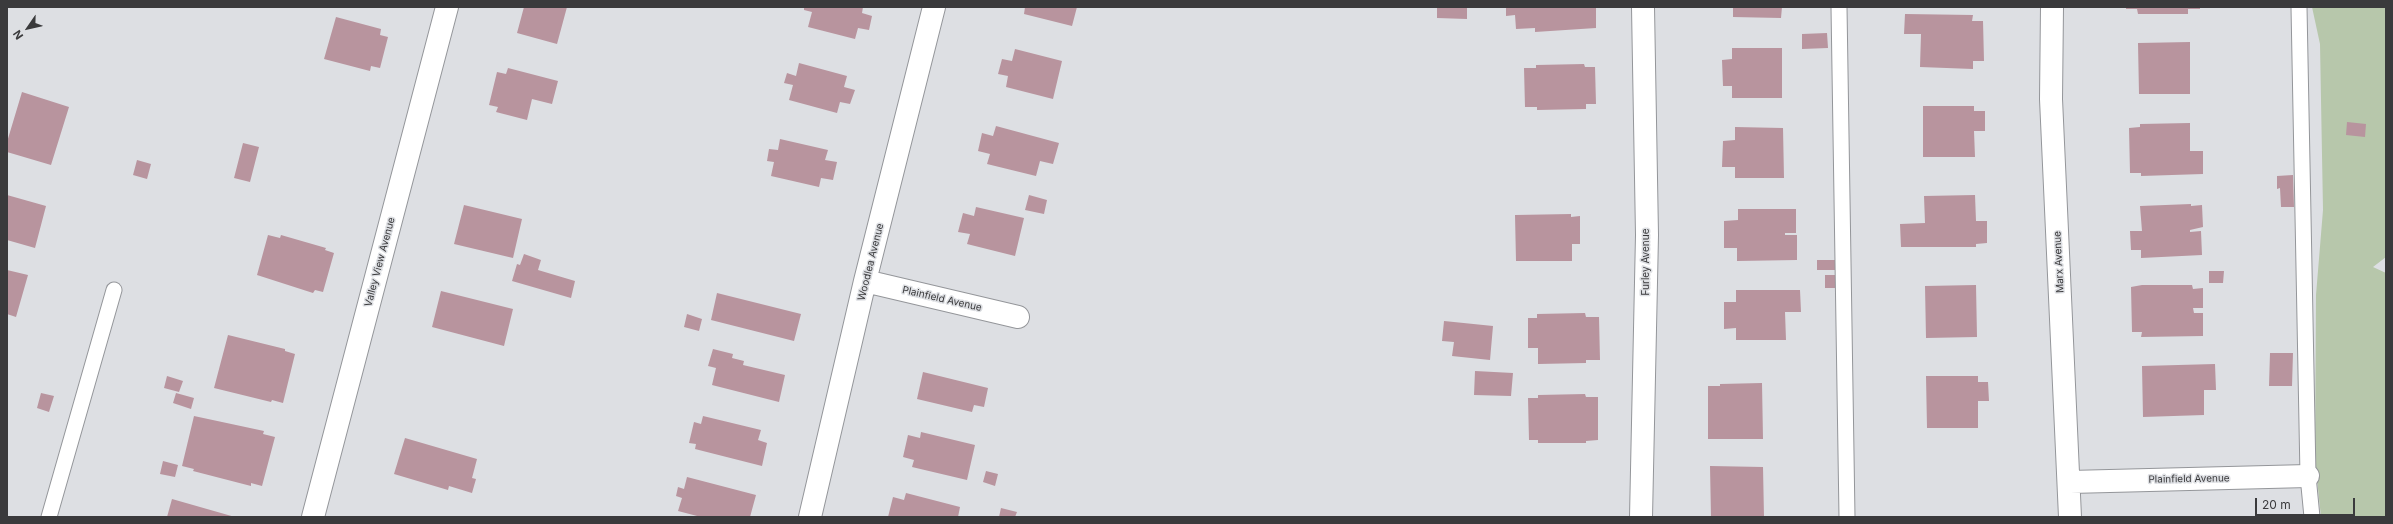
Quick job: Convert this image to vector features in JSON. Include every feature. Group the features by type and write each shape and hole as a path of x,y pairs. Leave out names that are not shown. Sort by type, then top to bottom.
{"street":[{"name":"Valley View Avenue","path":"313,517 447,7"},
{"name":"Woodlea Avenue","path":"810,517 866,281 934,7"},
{"name":"Furley Avenue","path":"1641,517 1647,235 1643,7"},
{"name":"Marx Avenue","path":"2052,7 2051,99 2070,482 2070,517"},
{"name":"Plainfield Avenue","path":"866,281 1018,316"},
{"name":"Plainfield Avenue","path":"2070,482 2308,476"}],"lane":[{"path":"1839,7 1847,517"},
{"path":"2299,7 2308,476 2312,517"},
{"path":"48,517 114,290"}],"green space":[{"path":"2312,7 2386,7 2386,257 2373,267 2386,273 2386,517 2321,517 2315,460 2316,295 2323,210 2320,44"}],"building":[{"path":"524,7 567,7 557,44 517,33"},
{"path":"804,7 863,7 862,13 872,16 869,30 858,28 855,39 808,27 812,12 804,10"},
{"path":"1025,7 1077,7 1072,26 1024,14"},
{"path":"1437,7 1467,7 1467,19 1437,18"},
{"path":"1506,7 1596,7 1596,28 1535,32 1535,28 1516,29 1515,15 1506,16"},
{"path":"1733,7 1782,7 1781,18 1733,17"},
{"path":"2126,7 2200,7 2200,9 2188,9 2188,14 2138,14 2137,9 2126,9"},
{"path":"1905,14 1973,15 1972,21 1983,21 1984,61 1973,61 1973,69 1920,67 1921,34 1904,34"},
{"path":"336,17 381,29 380,35 388,37 380,68 371,66 370,71 324,59"},
{"path":"1827,33 1828,48 1802,49 1802,34"},
{"path":"2190,42 2190,94 2139,94 2138,43"},
{"path":"1732,48 1782,48 1782,98 1732,98 1732,86 1723,86 1722,60 1732,59"},
{"path":"1015,49 1062,61 1053,99 1006,87 1008,76 998,74 1002,59 1012,61"},
{"path":"799,63 847,76 844,87 855,90 850,104 840,102 837,113 789,100 793,85 784,83 787,73 796,76"},
{"path":"1584,64 1585,67 1595,67 1596,104 1586,104 1586,109 1537,110 1537,107 1525,107 1524,68 1536,68 1536,65"},
{"path":"508,68 558,81 552,104 532,99 527,120 496,112 498,107 489,105 497,72 506,74"},
{"path":"22,92 69,107 51,165 7,152 7,142"},
{"path":"1923,106 1974,106 1974,111 1985,111 1985,131 1974,131 1975,157 1923,157"},
{"path":"2347,122 2366,124 2365,137 2346,135"},
{"path":"2190,123 2190,151 2203,151 2203,174 2141,176 2141,173 2130,173 2129,128 2140,127 2140,124"},
{"path":"996,126 1059,143 1053,164 1040,161 1036,176 987,164 990,154 978,151 982,133 993,136"},
{"path":"1735,127 1783,128 1784,178 1735,178 1735,167 1722,167 1723,141 1735,140"},
{"path":"780,139 828,150 825,160 837,162 833,180 821,178 819,187 771,176 774,162 767,161 769,149 778,150"},
{"path":"243,143 259,147 250,182 234,178"},
{"path":"137,160 151,164 147,179 133,175"},
{"path":"2293,175 2294,207 2281,207 2280,188 2277,189 2277,176"},
{"path":"7,195 46,206 35,248 7,240"},
{"path":"1029,195 1047,200 1044,214 1025,210"},
{"path":"1975,195 1976,221 1987,221 1987,243 1976,244 1976,247 1901,247 1900,224 1925,223 1924,196"},
{"path":"2191,204 2191,206 2202,205 2203,227 2190,230 2190,232 2201,231 2202,255 2141,258 2141,250 2131,250 2130,231 2142,231 2140,206"},
{"path":"464,205 522,219 513,258 454,244"},
{"path":"976,207 1024,218 1015,256 967,244 970,234 958,232 963,213 974,216"},
{"path":"1738,209 1796,209 1796,233 1785,233 1785,235 1797,235 1797,260 1737,261 1737,248 1724,248 1724,221 1738,220"},
{"path":"1571,214 1571,217 1580,216 1580,244 1572,244 1572,261 1516,261 1515,215"},
{"path":"268,235 280,238 281,235 326,248 325,250 334,253 323,292 315,290 313,293 257,275"},
{"path":"524,254 541,260 538,270 575,281 571,298 512,281 517,264 520,265"},
{"path":"1817,260 1835,260 1835,270 1817,270"},
{"path":"7,270 28,275 16,317 7,314"},
{"path":"2209,271 2224,271 2223,283 2209,283"},
{"path":"1825,275 1837,275 1837,288 1825,288"},
{"path":"1976,285 1977,337 1926,338 1925,286"},
{"path":"2142,285 2192,285 2193,289 2203,288 2203,308 2193,308 2194,313 2203,313 2203,336 2141,337 2142,332 2132,332 2131,287"},
{"path":"1736,290 1800,290 1801,312 1785,312 1786,340 1736,340 1736,328 1724,329 1724,302 1736,302"},
{"path":"441,291 513,309 504,346 432,327"},
{"path":"717,293 801,314 794,341 711,320"},
{"path":"1585,313 1586,317 1599,317 1600,360 1586,360 1586,363 1538,364 1538,348 1528,348 1528,318 1537,318 1537,314"},
{"path":"687,314 702,319 699,331 684,327"},
{"path":"1444,321 1493,326 1490,360 1452,356 1454,342 1442,341"},
{"path":"228,335 285,349 285,351 295,354 283,403 272,400 271,402 214,388"},
{"path":"713,349 733,354 732,358 744,361 743,365 785,375 779,402 712,385 716,368 708,366"},
{"path":"2270,353 2293,353 2292,386 2269,386"},
{"path":"2215,364 2216,390 2204,390 2204,415 2143,417 2142,366"},
{"path":"1475,371 1513,373 1511,396 1474,395"},
{"path":"923,372 988,388 984,407 974,405 972,412 917,399"},
{"path":"167,376 183,381 179,392 164,388"},
{"path":"1926,376 1978,376 1978,382 1988,382 1989,401 1978,401 1978,428 1927,428"},
{"path":"1762,383 1763,439 1708,439 1708,386 1720,386 1720,384"},
{"path":"41,393 54,396 49,412 37,408"},
{"path":"176,393 194,398 191,409 173,403"},
{"path":"1585,394 1586,397 1598,397 1598,440 1586,441 1586,443 1538,443 1538,440 1529,440 1528,398 1538,398 1538,395"},
{"path":"194,416 264,431 263,434 275,437 262,486 251,483 251,486 193,471 194,469 182,466"},
{"path":"703,416 761,430 758,440 767,443 762,466 695,449 696,444 689,443 694,422 701,424"},
{"path":"921,432 975,445 967,480 912,467 914,460 903,457 908,435 920,438"},
{"path":"405,438 477,459 472,478 476,479 472,493 449,486 448,490 394,474"},
{"path":"163,461 178,465 175,477 160,474"},
{"path":"1710,466 1763,467 1764,517 1711,517"},
{"path":"986,471 998,474 995,486 983,482"},
{"path":"687,477 756,495 750,517 701,517 678,511 682,498 676,496 678,487 684,489"},
{"path":"906,493 960,507 958,517 888,517 893,497 904,500"},
{"path":"172,499 235,517 167,517"},
{"path":"1001,508 1017,512 1015,517 999,517"}]}
